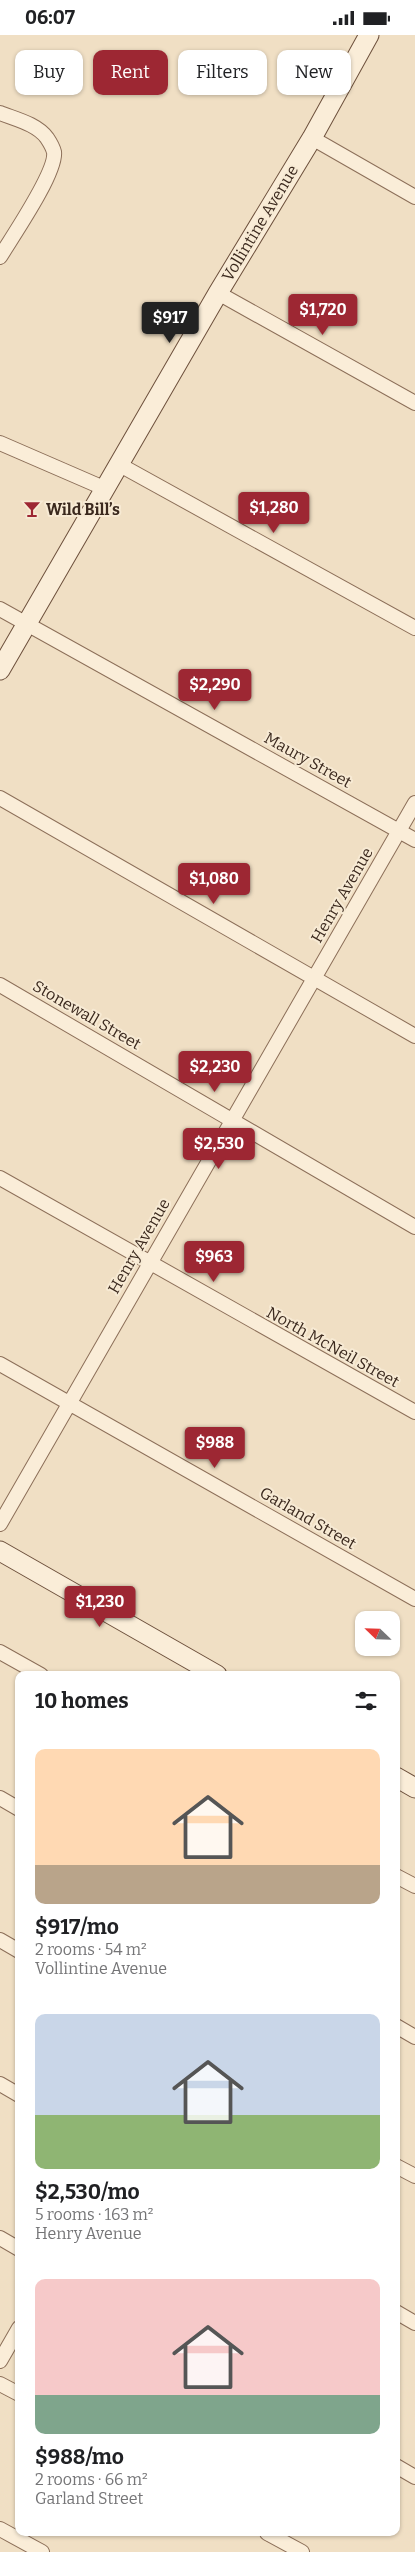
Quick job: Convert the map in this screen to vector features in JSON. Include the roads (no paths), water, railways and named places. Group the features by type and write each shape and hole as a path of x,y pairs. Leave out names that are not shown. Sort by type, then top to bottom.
{"street":[{"name":"Vollintine Avenue","path":"0,670 218,293 312,138 369,35"},
{"path":"0,113 36,128 47,138 54,152 52,167 44,183 0,257"},
{"path":"312,138 415,197"},
{"path":"218,293 415,403"},
{"path":"0,443 106,489"},
{"path":"120,465 415,628"},
{"name":"Maury Street","path":"0,609 27,622 415,840"},
{"path":"0,798 415,1036"},
{"name":"Henry Avenue","path":"0,1524 415,803"},
{"name":"Stonewall Street","path":"0,985 415,1227"},
{"name":"North McNeil Street","path":"0,1177 415,1412"},
{"name":"Garland Street","path":"0,1364 415,1599"},
{"path":"0,1551 210,1671"},
{"path":"0,1652 34,1671"},
{"path":"400,1779 415,1788"},
{"path":"0,1798 15,1807"},
{"path":"400,1878 415,1886"},
{"path":"0,1940 15,1949"},
{"path":"400,2028 415,2037"},
{"path":"0,2084 15,2093"},
{"path":"400,2168 415,2176"},
{"path":"0,2238 15,2247"},
{"path":"400,2314 415,2323"},
{"path":"0,2361 15,2335"},
{"path":"0,2384 15,2392"},
{"path":"400,2468 415,2477"},
{"path":"0,2529 42,2552"},
{"path":"273,2536 302,2552"}],"place":[{"name":"Wild Bill’s","path":"32,509"}]}
